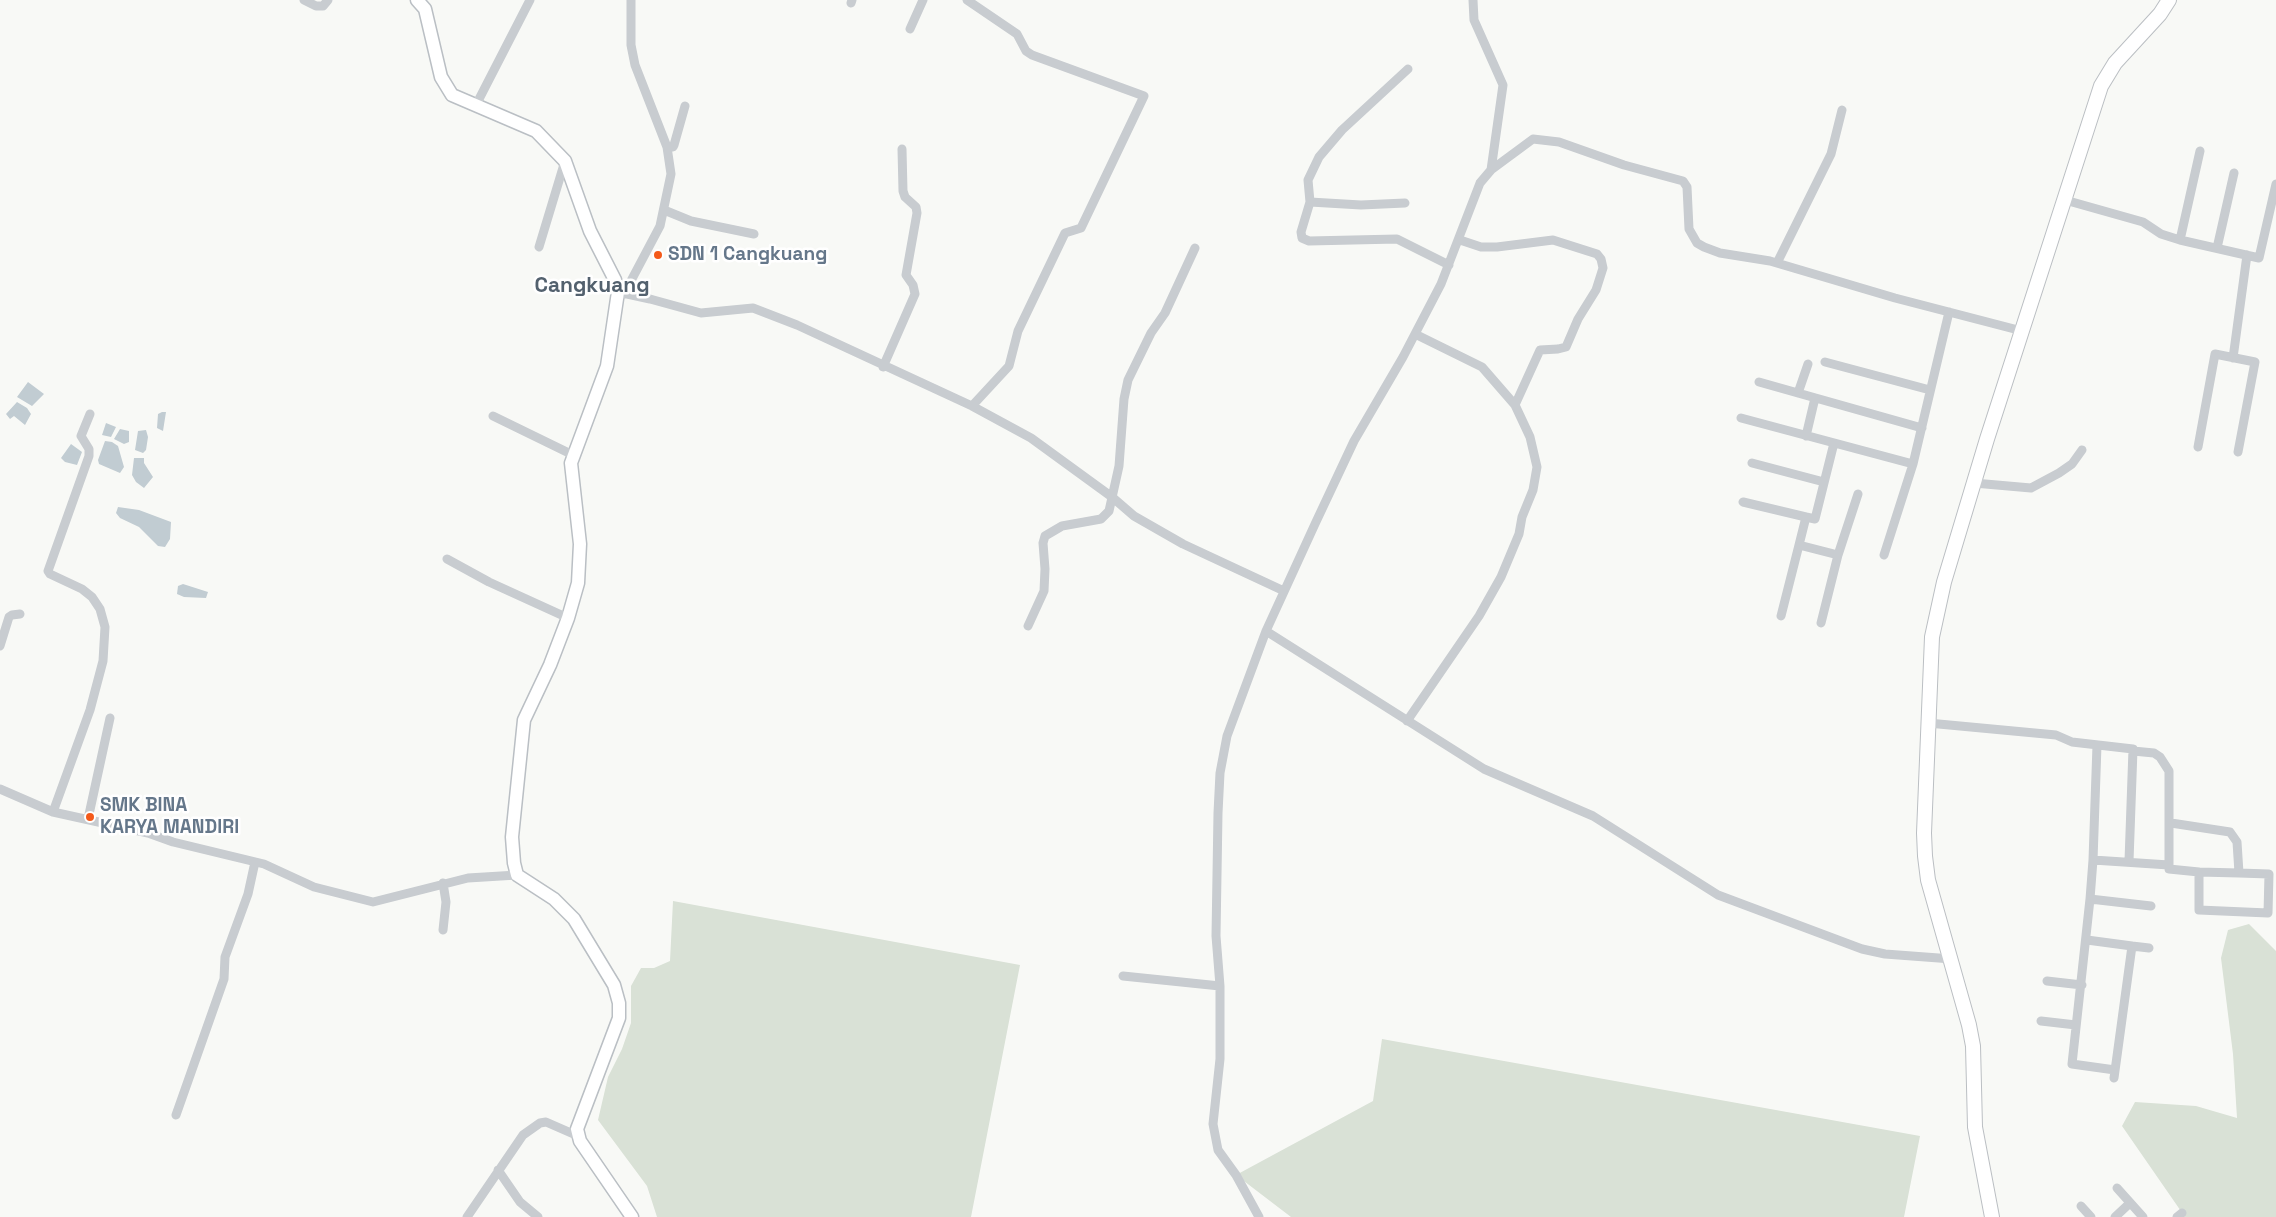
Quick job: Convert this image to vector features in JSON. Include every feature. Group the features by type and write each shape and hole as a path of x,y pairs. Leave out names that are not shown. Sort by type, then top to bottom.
{"main road":[{"path":"1992,1217 1975,1127 1971,1034 1952,959 1928,880 1925,856 1924,833 1931,646 1944,582 1974,483 2101,86 2115,63 2160,14 2169,0"}],"street":[{"path":"304,0 316,6 323,6 328,0"},
{"path":"417,0 425,9 445,86 452,95 536,130 565,161 590,232 621,293"},
{"path":"476,105 530,0"},
{"path":"517,875 512,837 524,720 550,666 568,618 578,583 580,544 571,473 572,455 607,366 621,293 660,227 671,174 667,147 635,65 631,45 631,0"},
{"path":"910,29 923,0"},
{"path":"967,0 1017,34 1026,51 1032,55 1144,96 1081,228 1065,233 1018,331 1009,366 972,406"},
{"path":"1473,0 1474,20 1503,85 1491,170"},
{"path":"1408,69 1342,130 1319,157 1308,180 1310,202 1301,232 1305,240 1397,240 1449,265"},
{"path":"667,147 674,145 685,106"},
{"path":"1777,263 1831,154 1842,110"},
{"path":"1260,1217 1236,1175 1218,1150 1213,1124 1220,1059 1220,986 1216,936 1220,773 1227,736 1266,631 1284,591 1354,441 1415,334 1449,265 1480,183 1491,170 1533,139 1559,142 1624,165 1678,179 1687,187 1689,229 1697,243 1720,253 1777,263 2022,331"},
{"path":"883,367 914,294 913,285 906,275 917,213 916,207 905,197 903,191 902,149"},
{"path":"2180,240 2200,151"},
{"path":"539,247 565,161"},
{"path":"2217,248 2234,173"},
{"path":"2065,200 2143,222 2161,234 2180,240 2259,258 2276,184"},
{"path":"1310,202 1361,206 1405,203"},
{"path":"664,210 691,220 754,234"},
{"path":"1460,240 1481,247 1497,247 1553,240 1597,254 1602,259 1603,268 1596,290 1578,319 1566,347 1558,350 1540,350 1514,405"},
{"path":"1028,626 1044,591 1045,569 1042,543 1045,536 1062,526 1101,519 1109,511 1119,466 1124,400 1128,380 1151,333 1165,313 1195,248"},
{"path":"2234,358 2247,255"},
{"path":"621,293 701,313 753,308 797,326 883,367 972,406 1031,438 1112,497 1134,516 1183,544 1284,591"},
{"path":"1884,555 1913,464 1949,312"},
{"path":"1407,721 1479,616 1501,577 1520,534 1522,517 1533,490 1536,467 1530,437 1514,405 1482,368 1415,334"},
{"path":"2198,447 2215,354 2255,362 2238,452"},
{"path":"1825,362 1930,390"},
{"path":"1798,393 1808,364"},
{"path":"1760,382 1922,428"},
{"path":"1806,436 1815,398"},
{"path":"54,812 90,710 103,661 105,627 100,609 92,596 82,589 50,574 48,571 87,462 89,449 81,436 90,414"},
{"path":"492,416 572,455"},
{"path":"1741,418 1913,464"},
{"path":"1743,502 1815,519 1834,443"},
{"path":"1974,483 2031,488 2059,474 2072,464 2082,450"},
{"path":"1752,463 1824,482"},
{"path":"1821,623 1838,555 1858,494"},
{"path":"1781,616 1806,517"},
{"path":"1799,545 1838,555"},
{"path":"447,560 489,582 568,618"},
{"path":"0,646 10,618 12,615 20,614"},
{"path":"1266,631 1484,769 1593,816 1718,895 1862,949 1886,954 1952,959"},
{"path":"88,820 110,718"},
{"path":"1928,723 2056,735 2072,742 2133,749 2129,861"},
{"path":"2097,745 2093,860 2090,899 2085,926 2087,940 2072,1064 2115,1074 2132,946"},
{"path":"2133,752 2154,753 2160,757 2169,771 2171,823 2169,869 2269,874 2268,913 2199,910 2199,872"},
{"path":"0,789 54,812 148,833 172,842 255,862 280,870 314,887 373,902 468,878 517,875 554,898 574,919 607,970 619,1003 619,1018 614,1035 578,1120 578,1136 626,1215"},
{"path":"2171,823 2230,832 2237,842 2239,873"},
{"path":"2093,860 2169,865"},
{"path":"176,1115 224,979 226,957 248,894 255,862"},
{"path":"443,883 446,902 443,930"},
{"path":"2090,899 2151,906"},
{"path":"2087,940 2149,948"},
{"path":"1123,976 1220,986"},
{"path":"2047,981 2082,985"},
{"path":"2041,1021 2076,1025"},
{"path":"467,1217 523,1135 540,1123 546,1122 578,1136"},
{"path":"498,1170 520,1202 538,1217"},
{"path":"2117,1188 2143,1217"},
{"path":"2115,1217 2130,1203"},
{"path":"2081,1206 2091,1217"}],"shaded area":[{"path":"28,382 44,394 32,406 17,397"},
{"path":"17,402 27,408 31,414 25,425 14,416 10,419 6,414"},
{"path":"166,412 163,431 157,428 158,414"},
{"path":"106,423 116,427 111,437 102,435"},
{"path":"120,429 129,431 129,442 124,444 114,439"},
{"path":"146,430 148,437 146,450 143,453 135,450 138,431"},
{"path":"105,441 112,442 118,446 124,467 120,473 99,464 98,460"},
{"path":"71,444 82,452 77,465 65,462 61,458"},
{"path":"134,458 144,458 144,463 153,477 144,488 136,482 132,475"},
{"path":"118,507 139,510 171,522 170,539 165,547 158,546 139,527 120,518 116,513"},
{"path":"183,584 208,592 206,598 184,597 177,594 178,586"},
{"path":"673,901 1020,965 971,1217 657,1217 647,1186 598,1120 608,1077 622,1049 631,1023 631,986 641,968 654,968 670,961"},
{"path":"2249,924 2276,951 2276,1217 2185,1217 2122,1126 2135,1102 2196,1106 2237,1118 2233,1054 2221,958 2228,930"},
{"path":"1382,1039 1920,1136 1904,1217 1291,1217 1236,1175 1373,1101"}],"place":[{"name":"SDN 1 Cangkuang","path":"658,255"},
{"name":"SMK BINA KARYA MANDIRI","path":"90,817"}],"district":[{"name":"Cangkuang","path":"592,286"}]}
